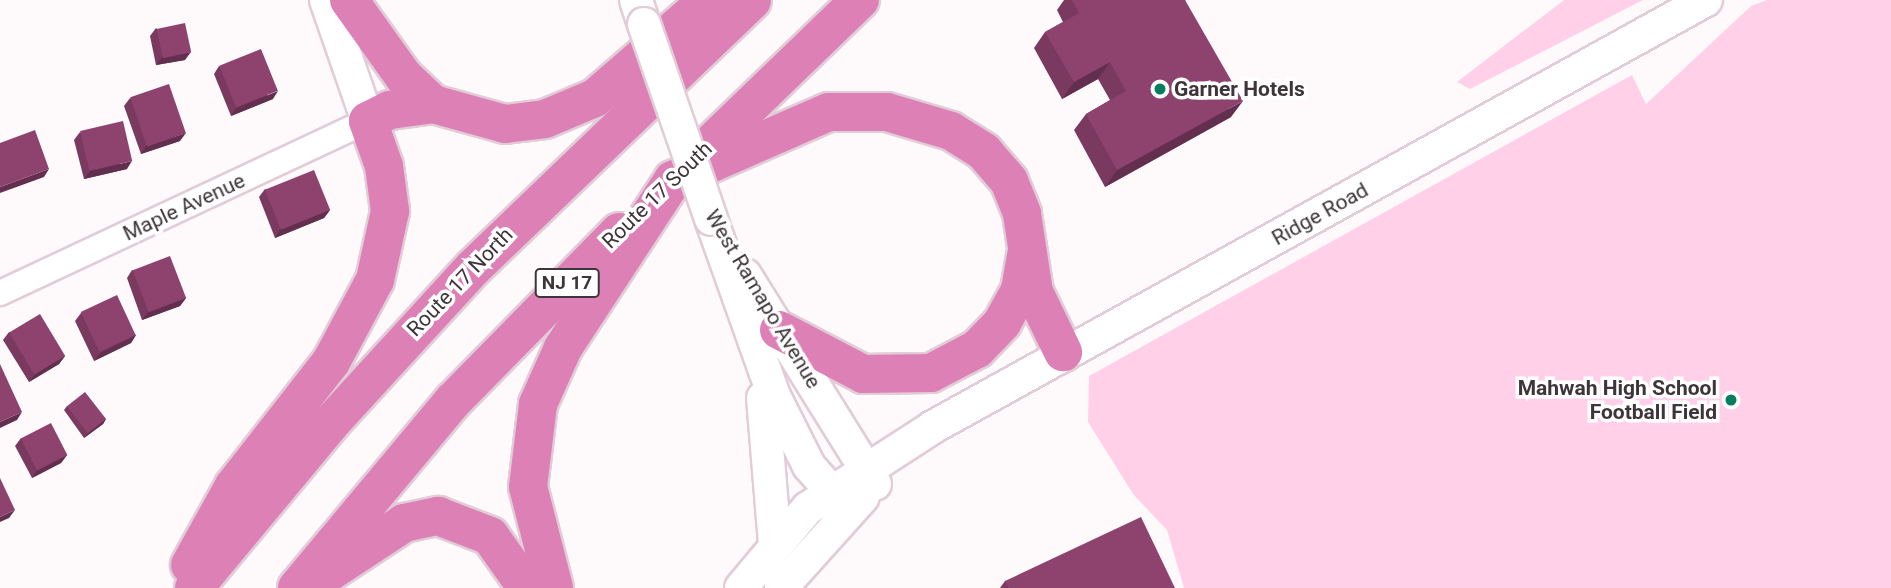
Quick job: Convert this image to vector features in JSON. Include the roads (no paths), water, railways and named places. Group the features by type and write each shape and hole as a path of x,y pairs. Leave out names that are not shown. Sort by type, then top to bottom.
{"highway":[{"path":"349,0 404,77 433,104 485,123 526,123 563,114 617,83 708,0"},
{"name":"Route 17 North","path":"194,588 409,335 752,0"},
{"name":"Route 17 South","path":"297,588 453,401 673,180 860,0"},
{"path":"177,588 234,486 324,372 375,280 390,211 384,166 368,121 390,110 433,104"},
{"path":"551,585 528,487 538,404 562,348 673,180 829,112 909,116 951,131 998,166 1016,198 1040,309 1063,352"},
{"path":"779,330 863,374 931,373 977,349 1002,323 1020,290 1027,255"},
{"path":"305,588 404,523 438,516 490,536 551,585"}],"street":[{"path":"326,0 368,121"},
{"name":"Ridge Road","path":"871,477 933,427 1063,352 1706,0"},
{"name":"West Ramapo Avenue","path":"640,12 711,219 871,477"},
{"name":"Maple Avenue","path":"0,293 368,121"},
{"path":"711,219 744,315 799,447 840,502"},
{"path":"744,315 772,450 775,543"},
{"path":"741,588 775,543 840,502 871,477"},
{"path":"782,588 840,502"}],"place":[{"name":"Garner Hotels","path":"1160,89"},
{"name":"Mahwah High School Football Field","path":"1731,400"}]}
